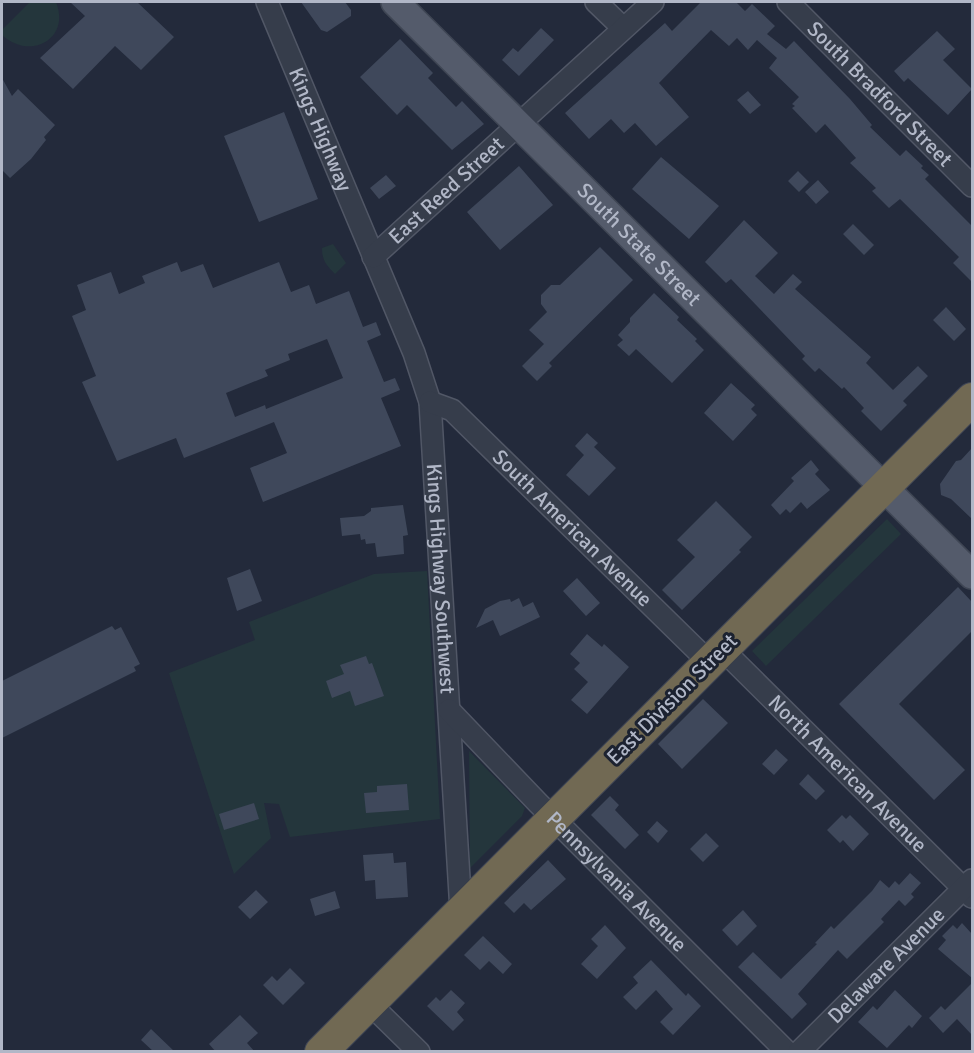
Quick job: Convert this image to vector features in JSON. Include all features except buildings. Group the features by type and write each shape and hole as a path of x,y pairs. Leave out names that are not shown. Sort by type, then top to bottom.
{"highway":[{"name":"East Division Street","path":"321,1052 972,399"}],"main road":[{"name":"South State Street","path":"394,2 972,574"}],"street":[{"name":"Kings Highway","path":"267,2 373,257"},
{"path":"596,2 623,28"},
{"name":"East Reed Street","path":"373,257 653,2"},
{"name":"South Bradford Street","path":"788,2 972,186"},
{"name":"Kings Highway Southwest","path":"373,257 414,353 430,402 461,911"},
{"name":"South American Avenue","path":"430,402 452,410 716,656"},
{"name":"North American Avenue","path":"716,656 970,889"},
{"name":"Pennsylvania Avenue","path":"449,710 553,818 787,1052"},
{"name":"Delaware Avenue","path":"799,1052 970,889"},
{"path":"369,1003 419,1052"}],"shaded area":[{"path":"30,2 56,2 59,15 58,26 53,36 45,42 35,46 24,46 13,43 2,35 2,30"},
{"path":"333,244 346,263 335,274 325,262 322,252 322,248"},
{"path":"887,519 901,534 766,666 752,651"},
{"path":"427,571 440,819 290,837 279,804 264,803 271,838 234,874 169,673 255,640 249,622 374,574"},
{"path":"469,751 525,808 522,816 470,868"}]}
